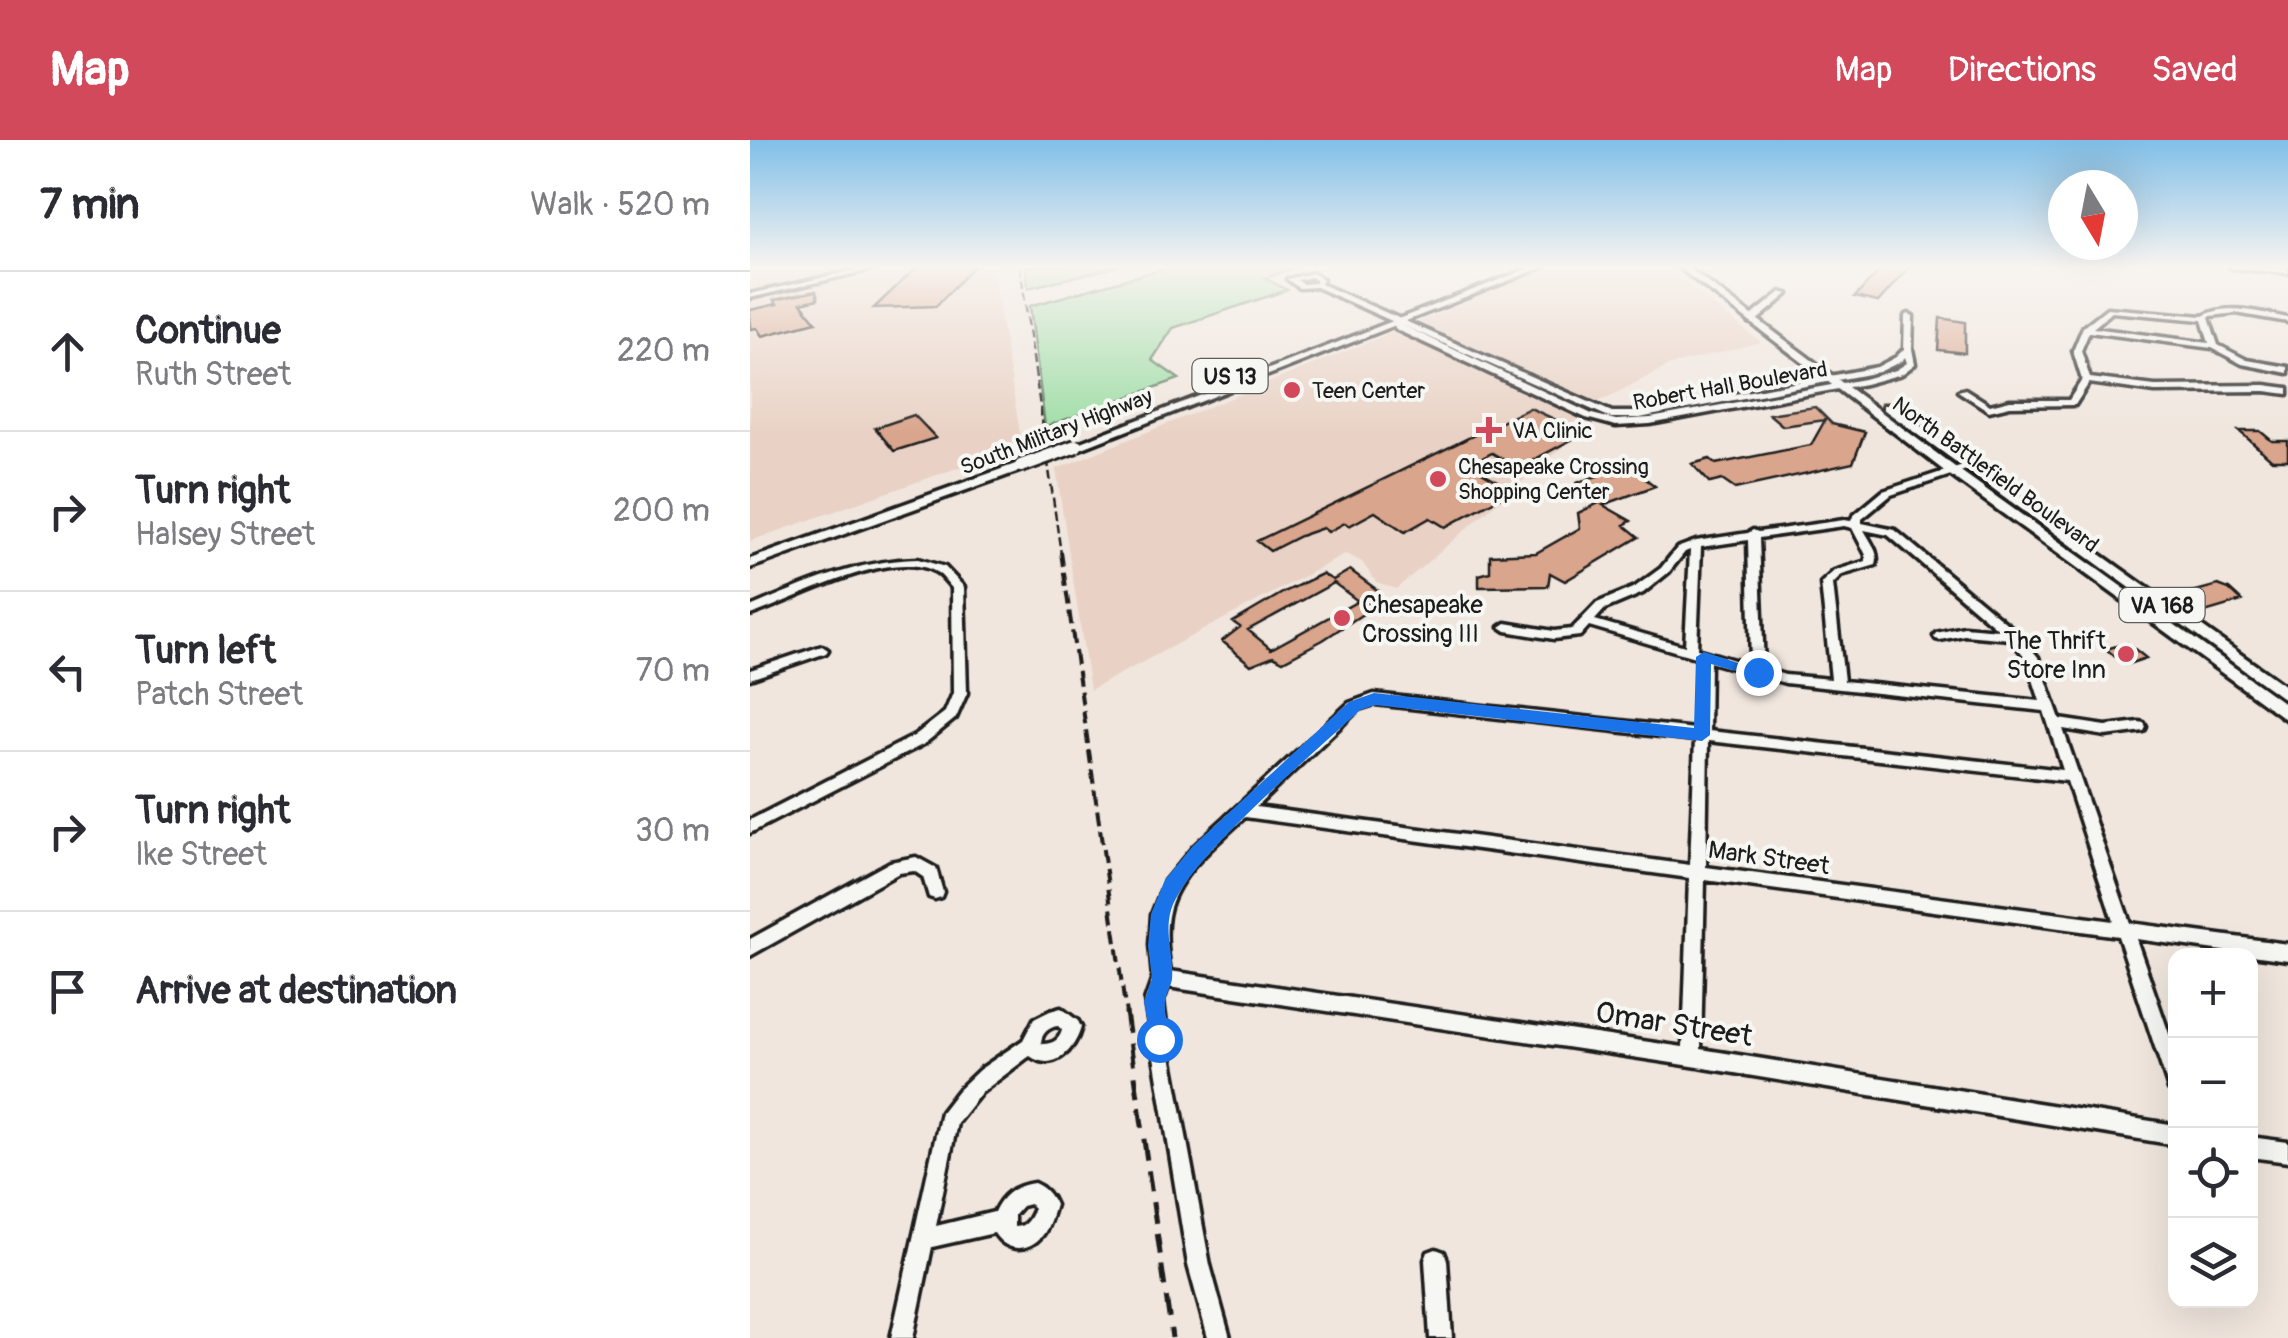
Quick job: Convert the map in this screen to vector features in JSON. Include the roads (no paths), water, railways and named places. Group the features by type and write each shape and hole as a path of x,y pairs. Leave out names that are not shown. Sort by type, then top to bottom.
{"main road":[{"name":"South Military Highway","path":"750,564 1387,322"},
{"name":"North Battlefield Boulevard","path":"1762,322 1951,470 2288,715"},
{"name":"North Battlefield Boulevard","path":"1841,381 1969,466 2288,696"},
{"name":"South Military Highway","path":"750,553 1021,461"}],"street":[{"name":"Robert Hall Boulevard","path":"1394,322 1556,402 1616,423 1650,422 1841,381"},
{"name":"Robert Hall Boulevard","path":"1400,322 1599,412 1623,416 1841,381"},
{"path":"1841,381 1911,364 1909,322"},
{"path":"1962,391 1989,408 2072,404 2086,380 2076,350 2094,322"},
{"path":"2206,322 2214,346"},
{"path":"2086,329 2214,346 2244,362 2288,370"},
{"path":"2086,380 2156,390 2288,391"},
{"path":"1616,423 1659,412"},
{"path":"1856,525 1866,508 1887,492 1969,466"},
{"path":"1838,686 1827,583 1838,573 1869,566 1874,560 1856,525"},
{"path":"1506,627 1570,636 1601,606 1638,590 1665,570 1680,550 1696,544 1753,533 1856,525 1898,536 2013,635 2032,657 2168,1062"},
{"path":"1753,533 1758,672"},
{"path":"1692,1057 1702,735 1696,544"},
{"path":"750,611 858,569 892,562 936,566 950,573 958,587 960,693 951,716 919,740 750,826"},
{"path":"1588,622 1758,672 1838,686 2050,707"},
{"path":"1940,636 1964,631 2013,635"},
{"path":"750,675 822,650"},
{"path":"1219,1338 1200,1265 1159,1039 1154,1002 1162,978 1160,914 1171,886 1199,851 1326,728 1354,706 1374,699 2070,776"},
{"path":"2056,723 2106,730 2139,727"},
{"name":"Mark Street","path":"1244,811 2288,952"},
{"path":"750,948 896,867 916,864 930,874 936,892"},
{"name":"Omar Street","path":"1162,978 2168,1134"},
{"path":"902,1338 948,1118 958,1102 1032,1045"},
{"path":"2258,1147 2288,1152"},
{"path":"923,1239 1001,1221"},
{"path":"1436,1260 1442,1338"}],"railway":[{"path":"1028,322 1061,554"},
{"path":"1061,552 1126,1014"},
{"path":"1126,1012 1172,1338"}],"place":[{"name":"Teen Center","path":"1292,390"},
{"name":"VA Clinic","path":"1489,430"},
{"name":"Chesapeake Crossing Shopping Center","path":"1438,479"},
{"name":"Chesapeake Crossing III","path":"1342,618"},
{"name":"The Thrift Store Inn","path":"2126,654"}]}
